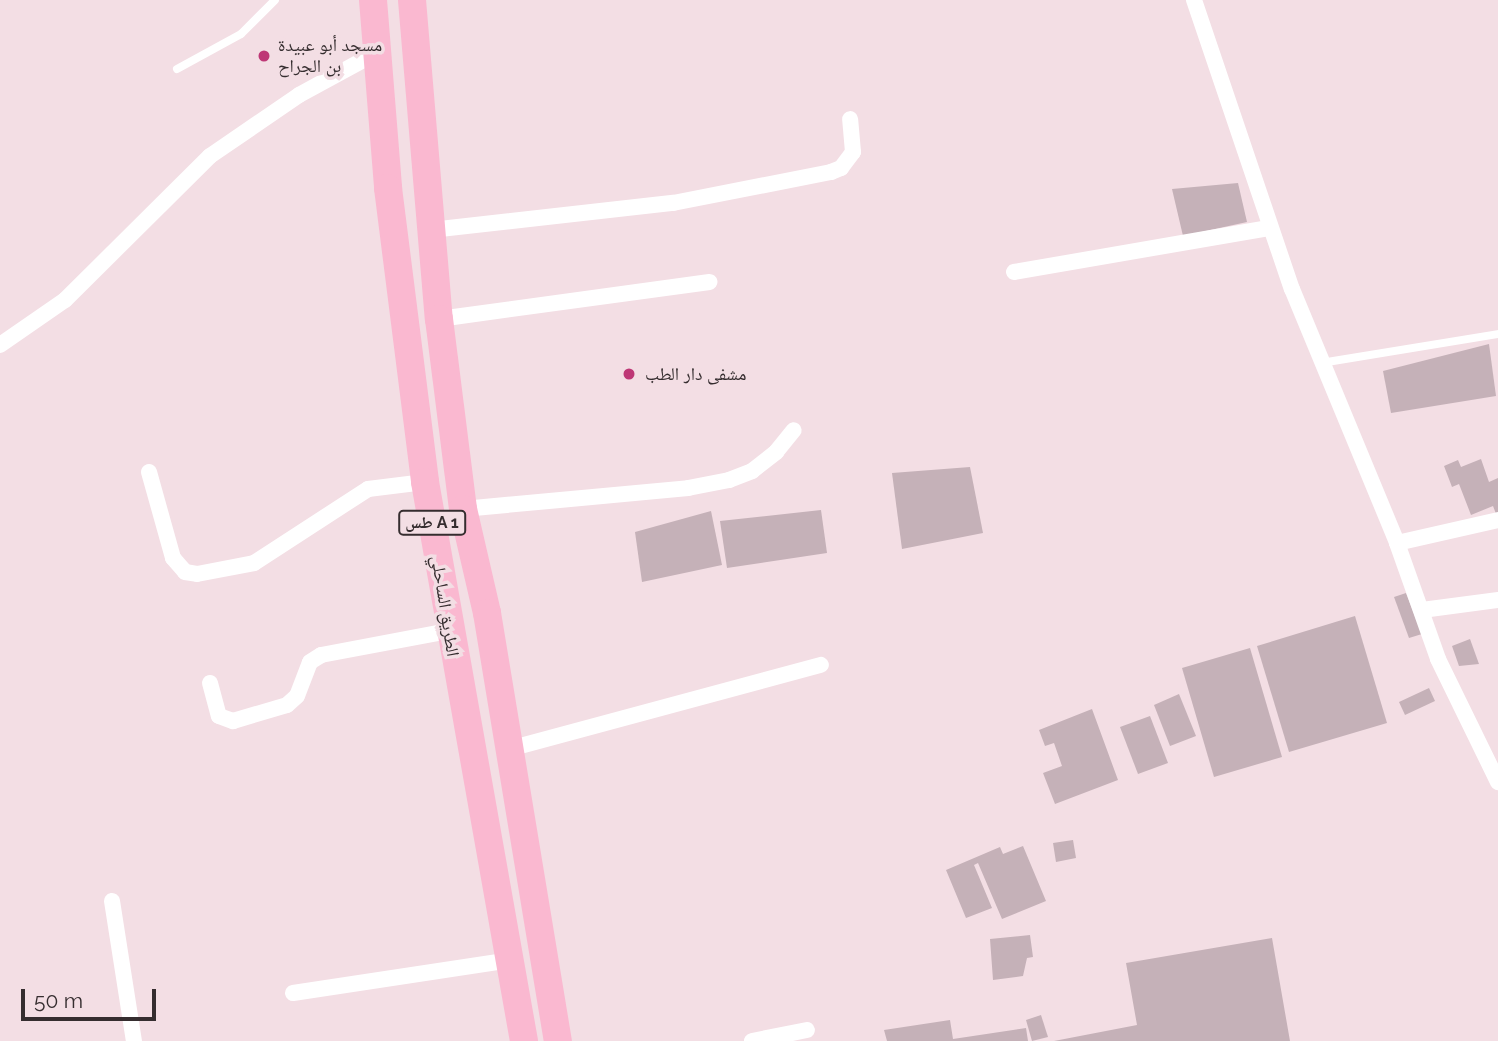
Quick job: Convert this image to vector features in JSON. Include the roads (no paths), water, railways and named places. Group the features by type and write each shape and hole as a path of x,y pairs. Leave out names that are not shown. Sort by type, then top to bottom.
{"highway":[{"name":"الطريق الساحلي","path":"373,0 388,188 425,482 448,631 524,1041"},
{"name":"الطريق الساحلي","path":"412,0 430,230 463,509 487,613 558,1041"}],"street":[{"path":"1194,0 1270,228 1321,363 1397,543 1438,659 1498,782"},
{"path":"0,345 65,300 210,156 299,95 376,53"},
{"path":"430,230 673,203 831,172 841,168 853,152 850,119"},
{"path":"1014,272 1270,228"},
{"path":"439,319 709,282"},
{"path":"463,509 688,488 729,480 752,471 776,452 794,430"},
{"path":"149,472 173,558 185,572 197,574 254,564 368,489 425,482"},
{"path":"1397,543 1498,520"},
{"path":"1422,610 1498,600"},
{"path":"209,682 219,716 233,721 287,705 297,696 310,662 321,656 448,631"},
{"path":"509,749 821,665"},
{"path":"112,901 134,1041"},
{"path":"293,993 510,960"},
{"path":"752,1041 807,1030"}],"lane":[{"path":"177,69 241,34 275,0"},
{"path":"1321,363 1498,334"}],"place":[{"name":"مسجد أبو عبيدة بن الجراح","path":"264,56"},
{"name":"مشفى دار الطب","path":"629,374"}]}
